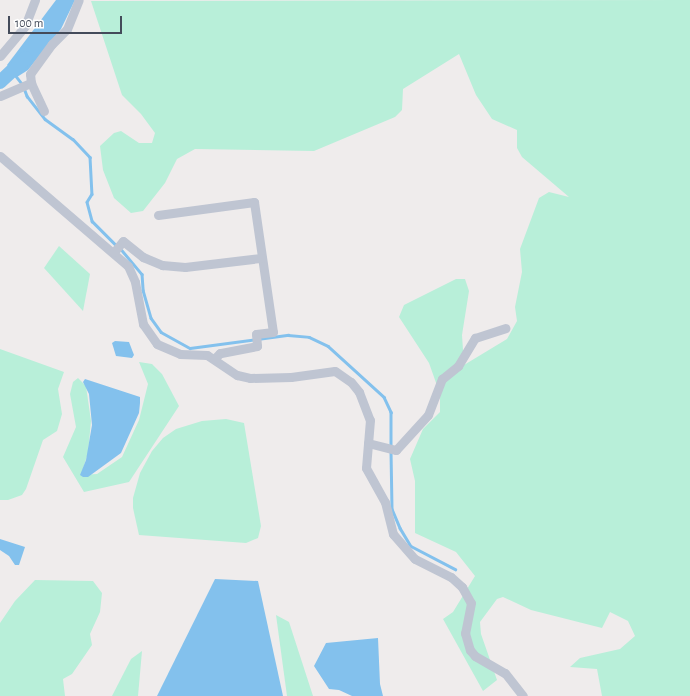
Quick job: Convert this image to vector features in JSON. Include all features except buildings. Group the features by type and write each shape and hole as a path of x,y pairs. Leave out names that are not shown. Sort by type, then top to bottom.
{"street":[{"path":"0,56 25,26 35,0"},
{"path":"44,111 31,83 31,71 67,29 79,0"},
{"path":"0,96 31,83"},
{"path":"0,156 35,185 50,201 114,252 132,274 143,324 157,344 180,354 207,356 214,359 237,375 250,378 291,377 326,371 335,371 344,376 359,392 367,408 370,420 366,468 384,502 394,534 415,560 451,577 462,587 471,603 466,633 470,650 475,656 505,673 523,696"},
{"path":"158,215 254,202 273,332 256,334 257,346 220,353 214,359"},
{"path":"114,252 123,241 143,257 162,264 185,267 261,258"},
{"path":"368,443 396,450 428,415 442,379 458,366 475,338 505,328"}],"green space":[{"path":"690,0 690,696 602,696 597,669 570,667 580,658 620,649 635,636 628,621 610,612 602,628 531,610 503,597 497,599 480,622 481,634 497,680 483,691 443,619 453,612 475,576 456,552 415,533 415,481 410,459 423,429 440,412 440,394 429,363 399,317 404,305 456,279 465,279 469,291 462,335 464,365 507,339 517,321 515,307 522,272 520,249 539,198 549,192 569,197 522,157 517,148 517,130 492,119 476,95 459,54 403,89 402,110 395,117 314,151 195,149 177,159 165,183 143,211 131,213 114,198 103,170 100,146 114,133 121,131 139,143 152,143 155,133 141,114 122,95 91,1"},
{"path":"59,246 90,274 83,311 44,268"},
{"path":"0,349 64,372 58,389 62,414 57,431 43,440 26,489 22,495 8,500 0,500"},
{"path":"139,362 152,364 162,374 179,406 129,482 84,492 63,457 76,427 70,394 73,382 78,378 86,386 91,421 88,453 81,475 97,474 122,457 139,420 148,384"},
{"path":"226,419 244,423 261,526 258,538 246,543 139,535 133,508 133,498 140,473 152,451 163,438 176,429 202,421"},
{"path":"35,580 93,581 102,593 100,612 90,634 92,645 72,674 63,679 65,696 0,696 0,623 15,601"},
{"path":"276,615 289,622 313,696 287,696"},
{"path":"142,651 138,696 112,696 131,659"}],"water":[{"path":"56,0 75,0 61,29 28,70 17,77 7,65"},
{"path":"115,341 129,342 134,355 132,358 116,356 112,343"},
{"path":"85,379 140,397 139,413 121,453 88,477 83,477 80,475 86,460 92,425 89,394 83,382"},
{"path":"0,539 25,547 19,565 15,565 9,556 0,550"},
{"path":"215,579 258,581 283,696 157,696"},
{"path":"378,638 380,684 383,696 352,696 339,690 329,689 314,666 326,643"}],"waterway":[{"path":"0,82 26,58"},
{"path":"12,71 22,84"},
{"path":"24,88 27,96 45,119 73,139 90,157 92,194 87,202 92,221 116,245"},
{"path":"120,248 142,274 143,290 151,318 161,332 190,348 288,335 309,337 328,346 384,397 391,412 391,446"},
{"path":"391,451 392,509 400,528 411,546 455,569"}]}
